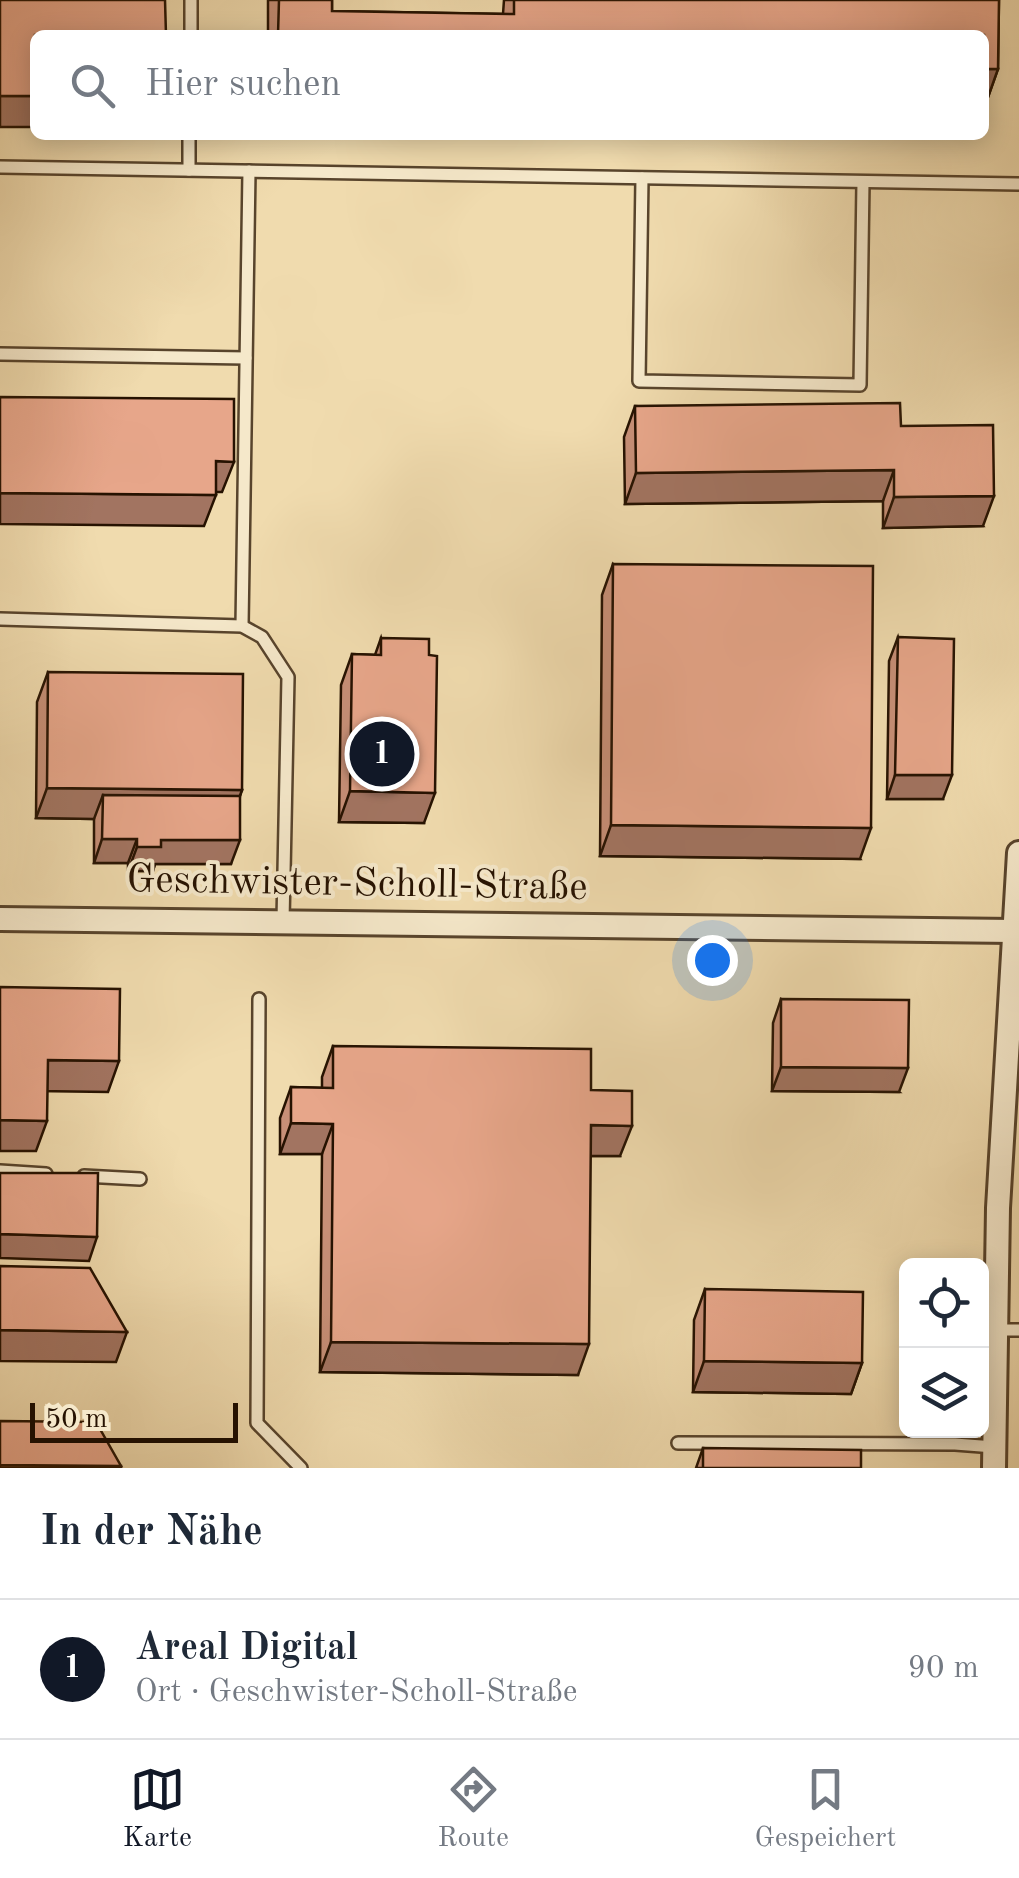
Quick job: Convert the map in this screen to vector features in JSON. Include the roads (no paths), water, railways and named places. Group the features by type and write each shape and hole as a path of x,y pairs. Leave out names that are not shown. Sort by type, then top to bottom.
{"street":[{"path":"994,1458 1008,1330 998,1208 1019,853"},
{"name":"Geschwister-Scholl-Straße","path":"0,919 1013,931"}],"lane":[{"path":"191,0 191,30"},
{"path":"189,140 189,170"},
{"path":"0,167 1019,184"},
{"path":"242,626 249,172"},
{"path":"642,178 638,381 768,384 860,385 863,182"},
{"path":"0,354 246,358"},
{"path":"0,619 242,626 262,637 288,676 283,921"},
{"path":"260,999 257,1424 301,1468"},
{"path":"0,1171 60,1174"},
{"path":"80,1176 140,1179"},
{"path":"678,1443 955,1444 994,1458"}],"place":[{"name":"Areal Digital","path":"382,754"}]}
